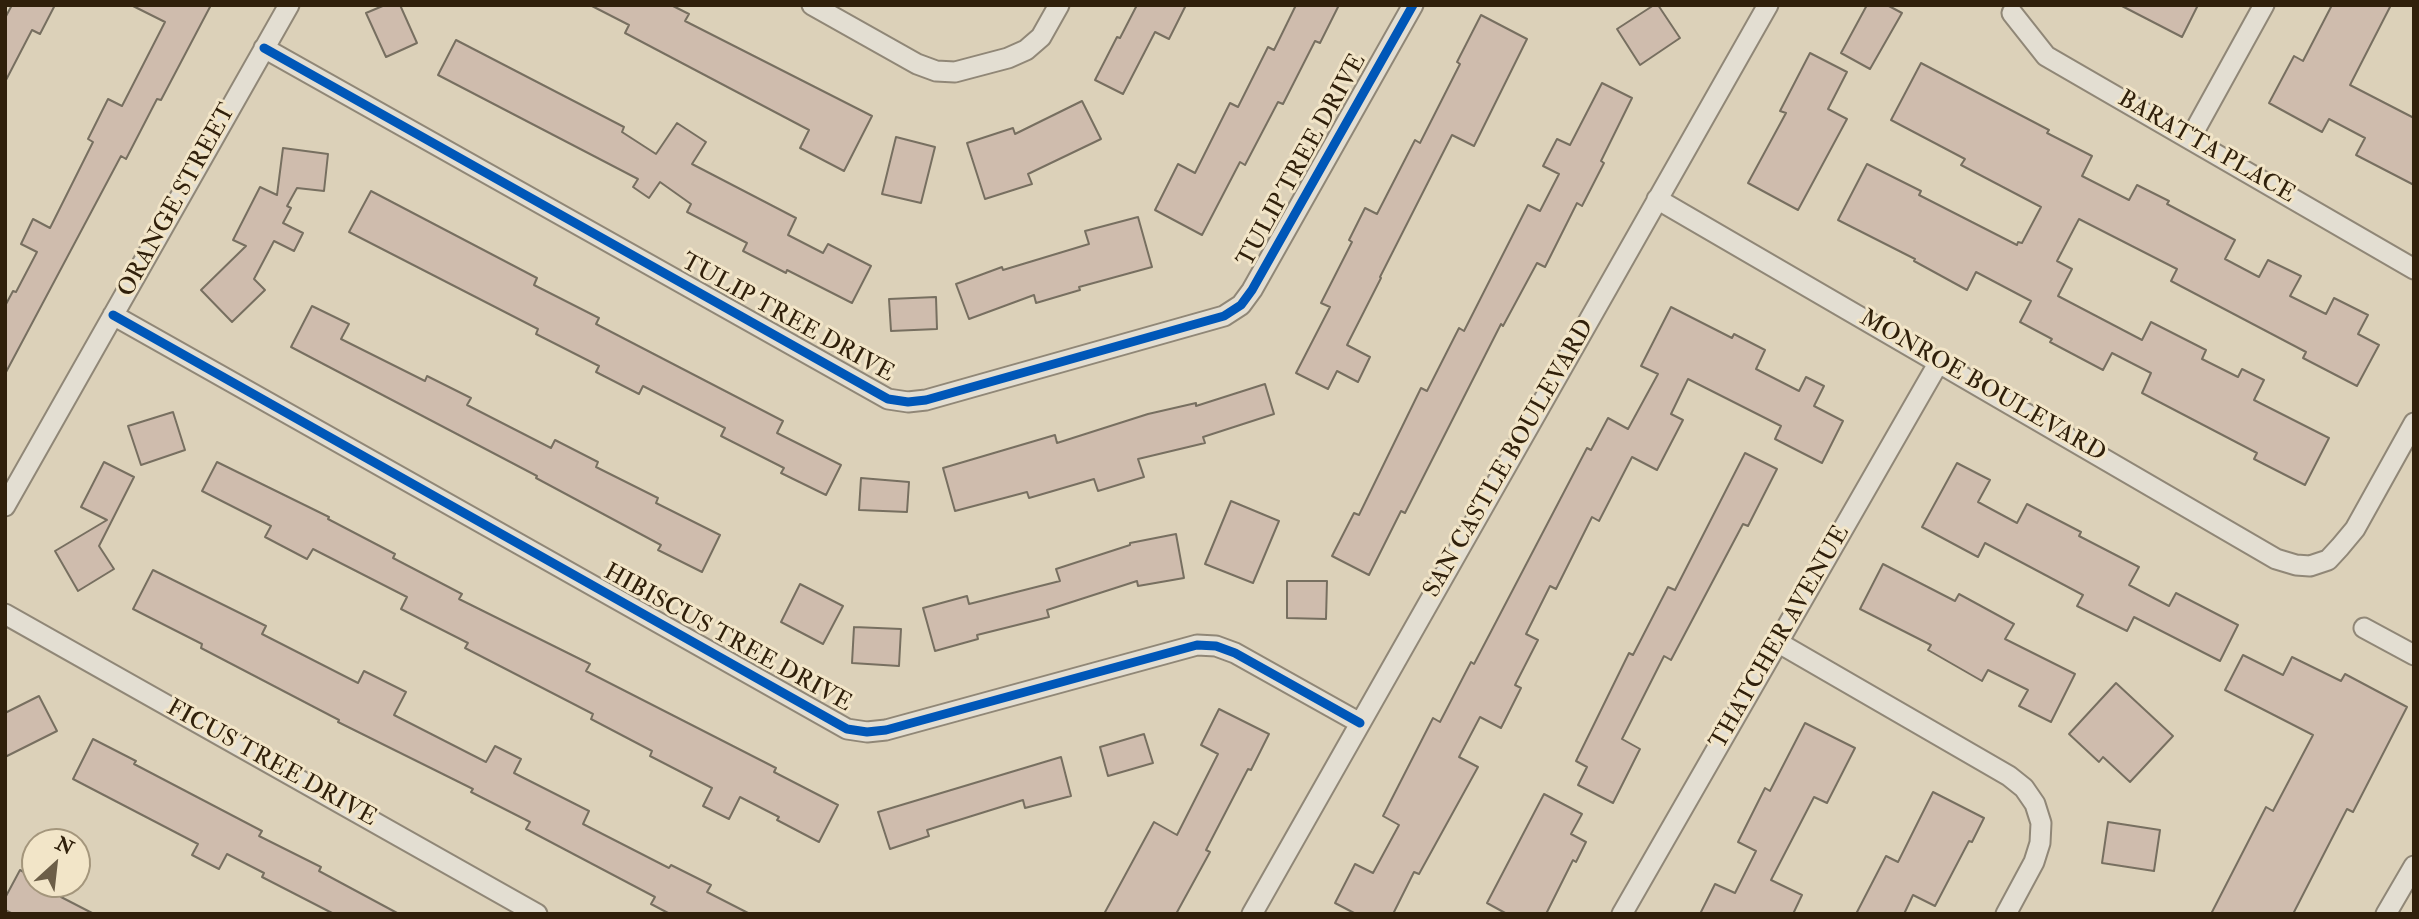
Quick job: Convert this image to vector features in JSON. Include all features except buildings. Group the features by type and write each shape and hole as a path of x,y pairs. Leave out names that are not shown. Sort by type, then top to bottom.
{"street":[{"name":"ORANGE STREET","path":"5,506 289,5"},
{"path":"812,5 917,64 936,71 955,72 1008,58 1026,50 1041,37 1059,5"},
{"name":"TULIP TREE DRIVE","path":"264,48 888,399 908,402 926,400 1224,316 1241,304 1252,290 1413,5"},
{"name":"SAN CASTLE BOULEVARD","path":"1252,914 1768,5"},
{"path":"2190,139 2264,5"},
{"name":"BARATTA PLACE","path":"2012,13 2046,56 2414,269"},
{"name":"MONROE BOULEVARD","path":"1657,200 2276,559 2296,565 2311,566 2328,559 2355,529 2414,423"},
{"name":"HIBISCUS TREE DRIVE","path":"113,315 847,729 867,733 886,730 1197,645 1216,646 1235,653 1360,723"},
{"name":"THATCHER AVENUE","path":"1622,914 1938,362"},
{"name":"FICUS TREE DRIVE","path":"5,614 537,914"},
{"path":"2364,628 2414,655"},
{"path":"1779,643 2009,776 2024,788 2035,804 2041,823 2040,843 2034,862 2006,914"},
{"path":"2386,914 2414,866"}],"cycle path":[{"path":"264,48 888,399 908,402 926,400 1224,316 1241,305 1413,5"},
{"path":"113,315 847,729 867,732 886,730 1197,645 1216,646 1235,653 1360,723"}]}
